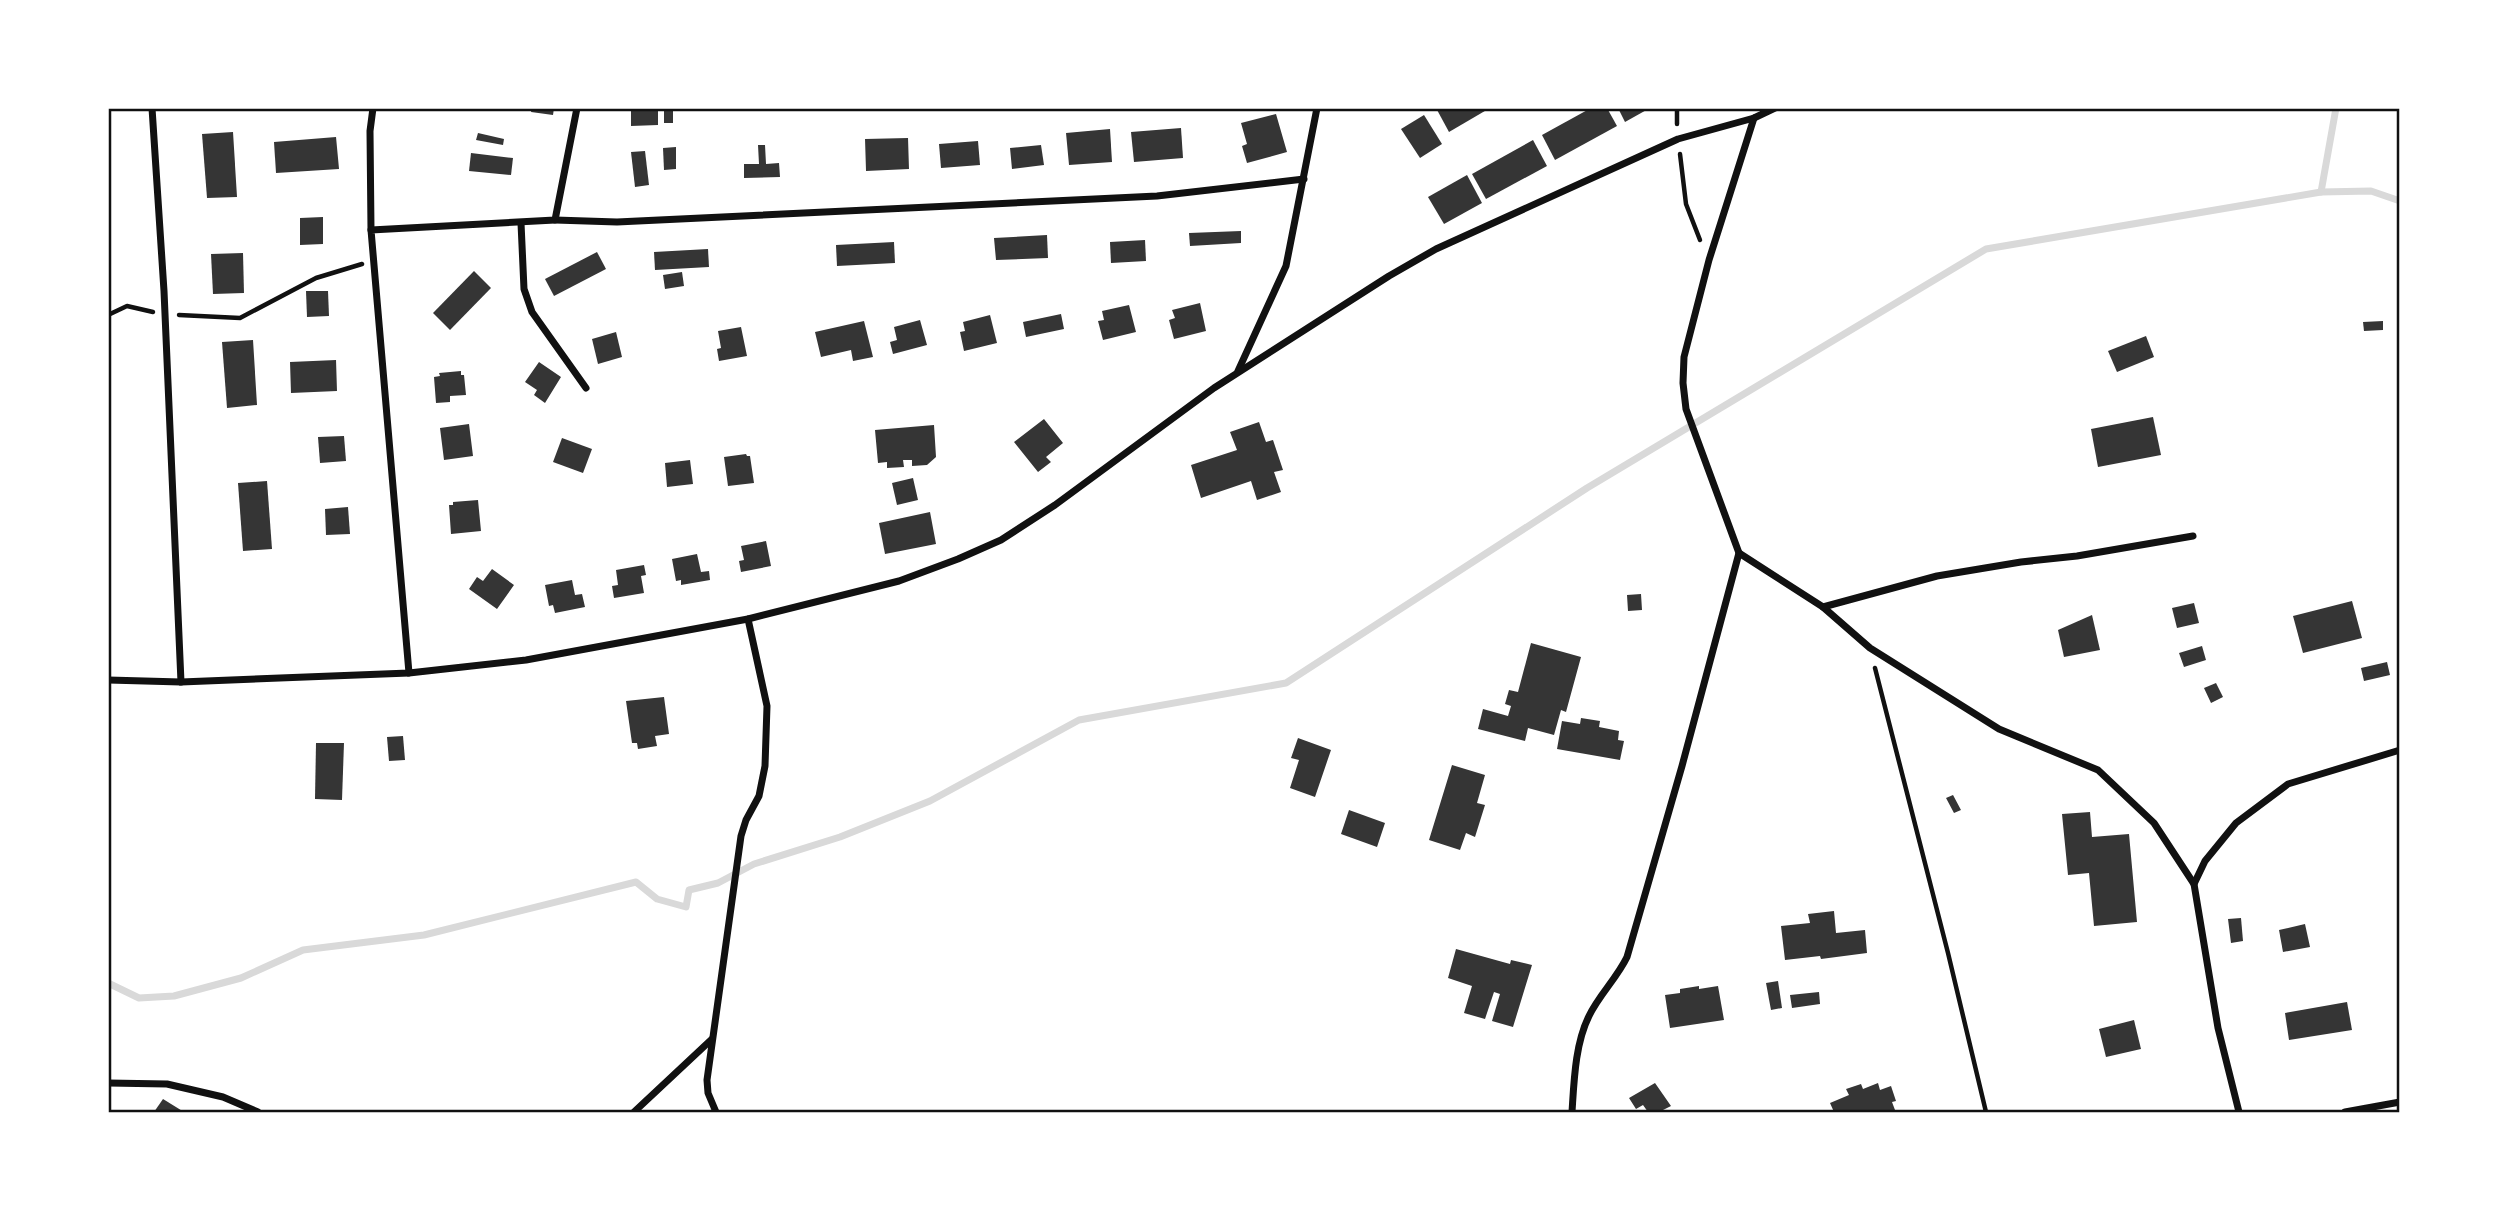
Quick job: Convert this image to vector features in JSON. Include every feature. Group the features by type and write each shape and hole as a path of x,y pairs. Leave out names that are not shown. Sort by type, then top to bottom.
{"street":[{"path":"152,108 181,682"},
{"path":"373,108 370,131 371,230 409,673"},
{"path":"555,220 577,108"},
{"path":"1238,372 1286,266 1317,108"},
{"path":"108,680 181,682 409,673 526,660 748,619 899,582 1001,540 1055,505 1238,372 1436,249 1678,139 1754,118 1775,108"},
{"path":"1572,1112 1579,1051 1588,1017 1627,957 1682,766 1738,553 1686,409 1683,383 1684,357 1709,260 1754,118"},
{"path":"371,230 555,220 617,222 1157,196 1304,179"},
{"path":"521,223 524,289 532,312 586,387"},
{"path":"1823,607 1937,576 2193,536"},
{"path":"1738,553 1823,607 1870,648 1999,729 2098,770 2154,822 2194,884 2218,1028 2239,1112"},
{"path":"716,1112 708,1093 707,1080 712,1040 741,836 759,796 765,766 767,706 748,619"},
{"path":"2194,884 2205,861 2236,823 2288,784 2399,750"},
{"path":"634,1112 712,1040"},
{"path":"108,1083 167,1084 223,1097 258,1112"},
{"path":"2345,1112 2399,1102"}],"path":[{"path":"1676,108 1686,204 1709,260"},
{"path":"108,315 127,306 164,314 240,318 316,278 373,261"},
{"path":"1870,648 1986,1112"}],"building":[{"path":"532,108 554,108 553,115 531,112"},
{"path":"631,108 658,108 658,125 631,126"},
{"path":"664,108 673,108 673,123 664,123"},
{"path":"1436,108 1490,108 1449,132"},
{"path":"1591,108 1607,108 1617,126 1555,160 1542,135"},
{"path":"1618,108 1650,108 1625,122"},
{"path":"1276,114 1287,152 1247,163 1242,146 1247,144 1241,123"},
{"path":"1424,115 1442,144 1420,158 1401,129"},
{"path":"1181,128 1183,158 1134,162 1131,132"},
{"path":"1110,129 1112,162 1069,165 1066,133"},
{"path":"233,132 237,197 207,198 202,134"},
{"path":"478,133 504,139 503,145 476,140"},
{"path":"336,137 339,169 276,173 274,142"},
{"path":"908,138 909,169 866,171 865,139"},
{"path":"1533,140 1547,166 1486,199 1472,174"},
{"path":"978,141 980,165 941,168 939,144"},
{"path":"758,145 765,145 766,164 779,163 780,177 744,178 744,164 759,164"},
{"path":"1041,145 1044,165 1012,169 1010,148"},
{"path":"676,147 676,169 664,170 663,148"},
{"path":"645,151 649,185 635,187 631,152"},
{"path":"471,153 513,158 511,175 469,171"},
{"path":"1467,175 1482,203 1444,224 1428,197"},
{"path":"323,217 323,244 300,245 300,218"},
{"path":"1241,231 1241,243 1190,246 1189,233"},
{"path":"1047,235 1048,258 996,260 994,238"},
{"path":"1145,240 1146,261 1111,263 1110,242"},
{"path":"894,242 895,263 837,266 836,245"},
{"path":"708,249 709,267 655,270 654,252"},
{"path":"597,252 606,269 554,296 545,279"},
{"path":"243,253 244,293 213,294 211,254"},
{"path":"474,271 491,288 450,330 433,313"},
{"path":"682,272 684,286 665,289 663,275"},
{"path":"306,291 328,291 329,316 307,317"},
{"path":"1200,303 1206,331 1174,339 1169,320 1175,318 1172,310"},
{"path":"1129,305 1136,332 1103,340 1098,321 1104,320 1102,311"},
{"path":"1061,314 1064,329 1026,337 1023,322"},
{"path":"990,315 997,343 964,351 960,332 965,331 963,322"},
{"path":"920,320 927,345 893,354 890,342 897,340 894,327"},
{"path":"864,321 873,357 853,361 851,350 821,357 815,332"},
{"path":"2383,321 2383,330 2364,331 2363,322"},
{"path":"741,327 747,356 719,361 717,349 721,348 718,331"},
{"path":"616,332 622,357 598,364 592,339"},
{"path":"2146,336 2154,357 2117,372 2108,351"},
{"path":"253,340 257,405 227,408 222,342"},
{"path":"336,360 337,391 291,393 290,362"},
{"path":"539,362 561,377 545,403 534,395 537,390 525,382"},
{"path":"461,371 461,375 464,375 466,395 450,396 450,402 436,403 434,377 440,376 439,373"},
{"path":"2153,417 2161,455 2098,467 2091,429"},
{"path":"1044,419 1063,443 1046,457 1051,462 1038,472 1014,442"},
{"path":"1259,422 1266,442 1273,440 1283,470 1274,472 1281,492 1257,500 1251,481 1201,498 1191,465 1237,450 1230,432"},
{"path":"469,424 473,456 444,460 440,428"},
{"path":"934,425 936,457 927,465 912,466 912,460 903,460 904,467 887,468 887,462 878,463 875,430"},
{"path":"344,436 346,461 320,463 318,437"},
{"path":"562,438 592,449 583,473 553,462"},
{"path":"746,454 750,456 754,483 728,486 724,457"},
{"path":"690,460 693,484 667,487 665,463"},
{"path":"913,478 918,500 897,505 892,483"},
{"path":"267,481 272,549 243,551 238,483"},
{"path":"478,500 481,531 451,534 449,505 453,505 453,502"},
{"path":"348,507 350,534 326,535 325,509"},
{"path":"930,512 936,544 885,554 879,523"},
{"path":"766,541 771,566 741,572 739,561 744,560 741,546"},
{"path":"697,554 701,572 709,571 710,580 681,585 681,580 676,581 672,559"},
{"path":"644,565 646,575 641,576 644,593 614,598 612,586 618,585 616,570"},
{"path":"492,569 514,585 497,609 469,589 477,577 483,581"},
{"path":"572,580 575,595 582,594 585,607 555,613 553,605 549,606 545,585"},
{"path":"1641,594 1642,610 1628,611 1627,595"},
{"path":"2352,601 2362,638 2303,653 2293,616"},
{"path":"2194,603 2199,623 2177,628 2172,608"},
{"path":"2092,615 2100,650 2064,657 2058,630"},
{"path":"1531,643 1581,657 1566,712 1561,710 1554,735 1528,728 1525,741 1478,729 1483,709 1508,716 1511,706 1505,704 1509,690 1518,692"},
{"path":"2202,646 2206,660 2184,667 2179,653"},
{"path":"2387,662 2390,675 2364,681 2361,668"},
{"path":"2216,683 2223,697 2211,703 2204,688"},
{"path":"664,697 669,734 655,736 657,746 638,749 637,743 632,743 626,701"},
{"path":"1581,718 1600,721 1599,727 1619,731 1618,740 1624,741 1620,760 1557,749 1562,721 1580,724"},
{"path":"403,736 405,760 389,761 387,737"},
{"path":"1298,738 1331,750 1315,797 1290,788 1299,760 1291,758"},
{"path":"316,743 344,743 342,800 315,799"},
{"path":"1452,765 1485,775 1477,803 1485,805 1475,837 1466,833 1460,850 1429,840"},
{"path":"1953,795 1961,810 1954,813 1946,798"},
{"path":"1349,810 1385,823 1377,847 1341,834"},
{"path":"2090,812 2092,837 2129,834 2137,922 2094,926 2089,873 2068,875 2062,814"},
{"path":"1834,911 1836,933 1865,930 1867,953 1785,960 1781,926 1810,923 1808,914"},
{"path":"2241,918 2243,941 2231,943 2228,919"},
{"path":"2305,924 2310,947 2283,952 2279,930"},
{"path":"1456,949 1510,964 1511,960 1532,965 1513,1027 1492,1021 1500,994 1494,992 1485,1019 1464,1013 1472,986 1448,978"},
{"path":"1778,981 1782,1008 1771,1010 1766,983"},
{"path":"1699,986 1699,989 1718,986 1724,1020 1670,1028 1665,995"},
{"path":"1819,992 1820,1004 1792,1008 1790,995"},
{"path":"2347,1002 2352,1030 2289,1040 2285,1013"},
{"path":"2134,1020 2141,1049 2106,1057 2099,1029"},
{"path":"1655,1083 1671,1106 1659,1112 1648,1112 1643,1105 1636,1109 1629,1098"},
{"path":"1878,1083 1880,1090 1891,1086 1896,1101 1892,1102 1895,1110 1834,1112 1830,1103 1849,1095 1846,1089 1861,1084 1863,1089"},
{"path":"163,1099 184,1112 154,1112"}],"waterway":[{"path":"2321,192 2336,108"},
{"path":"108,983 139,998 174,996 241,978 303,950 424,935 636,882 657,899 686,907 689,890 718,883 754,864 840,837 930,801 1079,720 1286,683 1587,488 1986,249 2321,192 2371,191 2400,201"}]}
